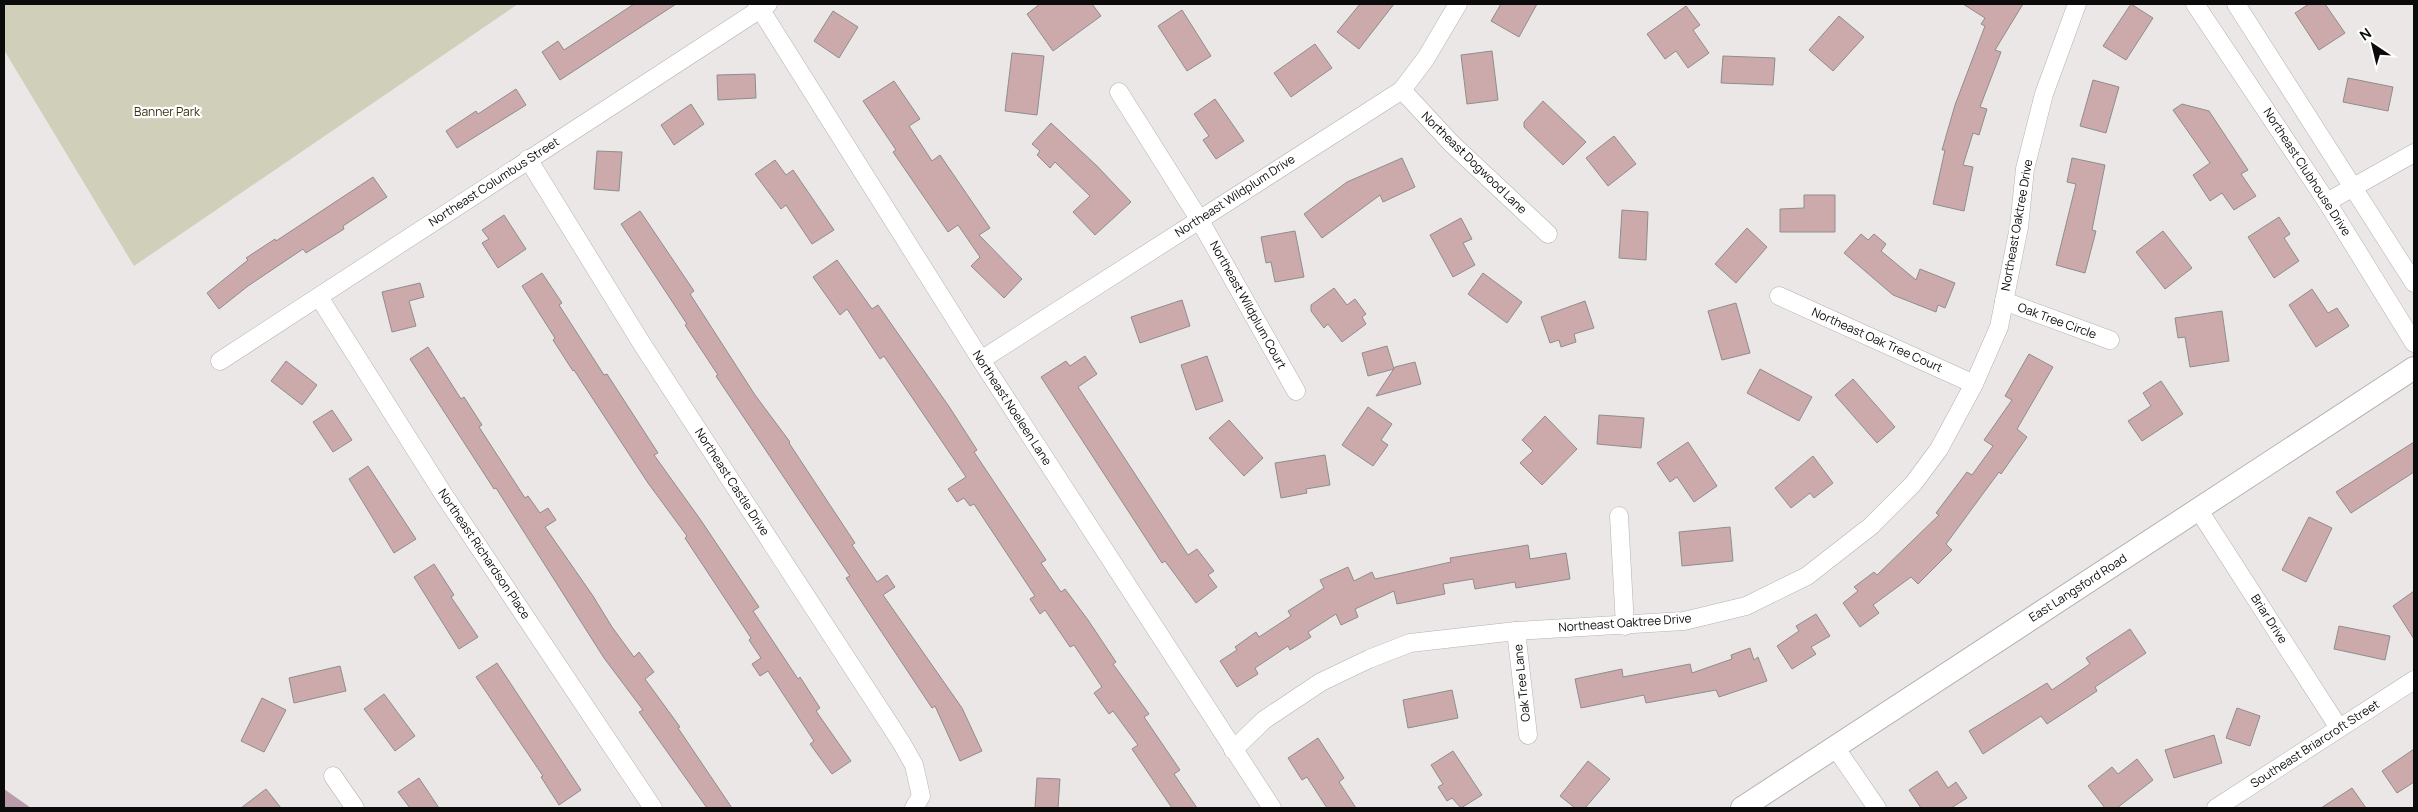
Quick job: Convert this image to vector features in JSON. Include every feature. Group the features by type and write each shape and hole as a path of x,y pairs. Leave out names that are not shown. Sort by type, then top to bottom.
{"street":[{"name":"Northeast Wildplum Drive","path":"981,360 1402,90 1426,58 1458,4"},
{"name":"Northeast Oaktree Drive","path":"1233,750 1264,720 1321,682 1369,659 1410,643 1516,631 1684,621 1746,606 1807,576 1871,526 1913,484 1939,449 1974,384 1998,327 2019,227 2026,169 2044,94 2077,4"},
{"name":"Northeast Clubhouse Drive","path":"2195,4 2327,202 2414,343"},
{"path":"2236,4 2414,283"},
{"name":"Northeast Columbus Street","path":"220,361 762,5"},
{"name":"Northeast Noeleen Lane","path":"762,5 981,360 1272,808"},
{"name":"Northeast Dogwood Lane","path":"1402,90 1451,143 1548,234"},
{"name":"Northeast Wildplum Court","path":"1119,92 1199,219 1296,391"},
{"path":"2327,202 2414,153"},
{"name":"Northeast Castle Drive","path":"528,159 642,344 901,742 914,765 921,796 914,808"},
{"name":"Northeast Oak Tree Court","path":"1779,296 1974,384"},
{"name":"Northeast Richardson Place","path":"319,297 444,495 653,808"},
{"name":"Oak Tree Circle","path":"2004,301 2110,340"},
{"name":"East Langsford Road","path":"1742,808 2414,368"},
{"name":"Briar Drive","path":"2198,509 2339,728"},
{"path":"1619,516 1625,626"},
{"name":"Oak Tree Lane","path":"1516,631 1528,735"},
{"name":"Southeast Briarcroft Street","path":"2216,808 2414,680"},
{"path":"1835,747 1877,808"},
{"path":"333,776 355,808"}],"green space":[{"name":"Banner Park","path":"4,4 518,4 134,266 4,50"}],"shaded area":[{"path":"4,789 31,808 4,808"}],"building":[{"path":"634,4 676,4 560,80 542,52 558,41 564,50"},
{"path":"1040,4 1092,4 1101,16 1053,51 1027,14"},
{"path":"1360,4 1394,4 1359,49 1337,32"},
{"path":"1501,4 1537,4 1519,37 1491,21"},
{"path":"1963,4 2023,4 1995,50 2001,52 1980,107 1987,109 1979,135 1973,133 1963,165 1973,167 1964,211 1933,204 1945,150 1942,150 1955,105 1985,26 1981,24 1985,18"},
{"path":"2131,4 2153,18 2126,60 2103,46"},
{"path":"2309,4 2325,4 2345,33 2319,50 2295,13"},
{"path":"1686,6 1700,25 1693,30 1709,53 1688,68 1676,51 1665,59 1647,34"},
{"path":"1182,10 1211,56 1187,71 1158,26"},
{"path":"833,11 858,27 839,58 814,41"},
{"path":"1839,16 1864,37 1833,71 1809,50"},
{"path":"1315,44 1332,68 1291,97 1274,73"},
{"path":"1492,51 1498,100 1467,104 1461,55"},
{"path":"1012,53 1044,56 1037,115 1005,111"},
{"path":"1723,56 1775,58 1773,85 1721,83"},
{"path":"755,74 756,98 718,100 717,75"},
{"path":"2348,78 2393,87 2388,111 2343,102"},
{"path":"2093,80 2119,87 2106,133 2080,126"},
{"path":"894,81 920,119 909,126 932,161 940,155 990,228 979,235 1022,279 1004,298 971,266 980,257 958,225 948,232 893,152 896,150 863,101"},
{"path":"516,89 526,105 457,148 446,131 476,111 478,114"},
{"path":"1215,99 1244,141 1216,159 1203,140 1209,136 1194,114"},
{"path":"1543,101 1586,142 1563,165 1524,127 1524,122"},
{"path":"691,104 704,124 674,145 661,125"},
{"path":"2182,104 2209,111 2248,170 2241,174 2256,196 2234,210 2222,193 2210,201 2193,175 2210,163 2173,110"},
{"path":"1051,123 1097,166 1131,202 1095,235 1073,212 1090,196 1055,162 1050,168 1037,155 1040,151 1032,144"},
{"path":"1614,136 1636,164 1608,186 1586,158"},
{"path":"597,151 622,152 619,191 594,189"},
{"path":"1402,158 1415,187 1383,202 1380,195 1322,238 1304,214 1347,182"},
{"path":"2072,158 2105,165 2092,230 2096,231 2085,273 2056,265 2076,184 2067,182"},
{"path":"775,160 786,175 793,170 834,230 812,244 786,205 781,209 755,174"},
{"path":"373,177 387,197 343,226 344,229 306,253 303,249 248,286 219,309 207,293 248,260 246,258 275,239 276,241"},
{"path":"1804,195 1835,195 1835,232 1780,232 1780,209 1804,208"},
{"path":"1622,210 1648,212 1646,260 1619,258"},
{"path":"640,211 694,291 690,294 755,395 790,442 855,543 852,545 877,582 887,575 895,587 883,595 962,708 982,751 960,761 935,706 932,708 846,578 850,576 716,376 718,375 685,325 687,324 621,224"},
{"path":"504,215 526,249 498,268 482,243 489,239 482,230"},
{"path":"2279,217 2290,234 2284,238 2299,261 2274,278 2248,237"},
{"path":"1461,218 1472,239 1463,243 1475,265 1453,277 1430,235"},
{"path":"1747,228 1767,247 1736,283 1715,264"},
{"path":"1295,231 1304,277 1275,282 1271,262 1266,263 1261,237"},
{"path":"2163,231 2192,268 2165,289 2136,252"},
{"path":"1861,234 1868,240 1874,234 1886,244 1881,251 1916,280 1920,269 1955,283 1945,308 1938,305 1936,312 1893,295 1844,253"},
{"path":"837,260 872,309 878,305 950,408 977,450 974,452 1046,560 1041,563 1061,592 1065,589 1088,620 1116,662 1113,664 1149,714 1144,717 1180,770 1174,774 1197,808 1172,808 1132,749 1138,745 1113,711 1109,714 1094,693 1102,687 1074,645 1070,647 1045,610 1040,614 1030,599 1035,596 974,504 970,506 964,498 957,502 948,489 966,477 884,356 880,359 847,309 840,315 813,277"},
{"path":"542,273 562,303 559,305 604,375 607,374 658,453 654,455 759,607 753,611 798,679 800,677 820,708 816,711 851,761 832,774 810,744 814,741 768,671 760,676 752,664 761,658 749,640 751,638 685,538 687,536 648,483 553,340 555,338 522,286"},
{"path":"1483,273 1522,302 1507,323 1468,294"},
{"path":"420,283 424,297 409,301 416,326 392,332 382,292"},
{"path":"1334,288 1347,305 1355,299 1366,314 1362,317 1366,324 1342,342 1328,324 1324,328 1311,311 1311,305"},
{"path":"2312,289 2328,313 2337,308 2349,326 2316,347 2289,305"},
{"path":"1182,300 1190,326 1140,343 1131,317"},
{"path":"1585,301 1594,328 1574,334 1576,342 1561,347 1559,340 1550,343 1541,317"},
{"path":"1736,303 1750,353 1722,360 1708,311"},
{"path":"2222,311 2229,361 2190,367 2185,337 2178,338 2175,318"},
{"path":"1387,346 1394,369 1368,376 1362,353"},
{"path":"428,347 461,399 464,397 482,425 479,427 525,498 528,496 540,513 548,508 556,520 545,527 634,657 639,652 654,672 645,679 680,727 678,728 732,808 707,808 639,712 643,710 604,658 496,488 494,489 410,359"},
{"path":"2029,354 2053,367 2017,429 2027,437 2001,474 1999,472 1946,544 1952,550 1918,584 1911,577 1873,605 1879,613 1860,627 1843,603 1858,591 1854,587 1874,572 1877,575 1939,515 1936,513 1967,472 1972,475 1993,446 1984,440 2012,400 2005,396"},
{"path":"1085,356 1097,374 1078,387 1188,555 1197,549 1214,571 1208,575 1217,587 1196,603 1165,561 1162,563 1041,377 1066,361 1070,366"},
{"path":"1207,356 1223,401 1196,410 1181,365"},
{"path":"286,361 317,385 302,405 271,381"},
{"path":"1415,362 1421,384 1376,396 1395,367"},
{"path":"1760,369 1812,397 1799,421 1747,393"},
{"path":"1853,379 1895,427 1877,443 1835,395"},
{"path":"2161,381 2183,414 2142,441 2128,421 2151,406 2143,393"},
{"path":"1368,407 1392,424 1381,440 1388,445 1373,466 1342,445"},
{"path":"332,410 352,440 333,452 313,422"},
{"path":"1599,415 1644,418 1641,448 1597,444"},
{"path":"1545,416 1577,449 1542,485 1520,463 1533,451 1522,440"},
{"path":"1229,420 1263,458 1244,476 1209,438"},
{"path":"1688,442 1717,486 1694,502 1677,477 1670,482 1657,463"},
{"path":"2414,442 2414,472 2351,513 2336,492"},
{"path":"1325,455 1330,485 1306,489 1307,493 1281,498 1275,463"},
{"path":"1813,456 1833,483 1814,498 1810,493 1791,508 1775,488"},
{"path":"368,466 416,539 394,553 349,479"},
{"path":"2309,517 2332,528 2306,582 2282,570"},
{"path":"1730,527 1733,561 1682,566 1679,532"},
{"path":"1528,545 1530,559 1566,553 1570,579 1516,588 1515,582 1475,589 1473,579 1443,584 1445,594 1397,604 1394,591 1355,609 1358,617 1341,625 1336,614 1308,632 1311,637 1290,650 1288,646 1255,668 1258,674 1237,687 1220,661 1237,650 1235,647 1256,632 1259,637 1291,616 1288,611 1324,588 1320,580 1348,567 1354,581 1372,572 1375,579 1451,562 1450,558"},
{"path":"434,564 454,595 451,597 478,637 459,649 414,577"},
{"path":"2414,591 2414,639 2393,606"},
{"path":"1816,614 1830,636 1811,647 1816,654 1792,669 1777,646 1799,631 1796,626"},
{"path":"2339,626 2390,636 2385,660 2334,649"},
{"path":"2130,629 2146,653 2095,687 2097,691 2047,724 2041,716 1983,754 1969,731 2047,683 2052,690 2090,664 2086,658"},
{"path":"1750,648 1754,660 1758,657 1767,681 1719,697 1716,690 1646,703 1644,695 1581,708 1575,679 1622,669 1623,677 1690,664 1692,673 1732,659 1731,655"},
{"path":"497,663 581,790 559,805 541,777 543,776 476,677"},
{"path":"340,666 346,691 294,703 289,678"},
{"path":"1452,690 1458,718 1408,728 1403,700"},
{"path":"384,694 415,736 395,751 364,709"},
{"path":"262,698 286,710 264,752 241,741"},
{"path":"2237,708 2260,716 2250,746 2226,738"},
{"path":"2214,735 2222,763 2174,778 2165,750"},
{"path":"1318,738 1344,778 1339,782 1356,808 1327,808 1307,777 1302,780 1288,758"},
{"path":"2414,749 2414,782 2397,793 2382,771"},
{"path":"1453,751 1482,795 1461,808 1452,798 1447,801 1438,787 1443,784 1431,765"},
{"path":"2137,759 2153,780 2117,808 2105,808 2088,786 2112,767 2118,774"},
{"path":"1588,761 1610,779 1585,808 1575,808 1560,796"},
{"path":"1937,771 1948,788 1956,782 1967,798 1951,808 1921,808 1909,790"},
{"path":"419,778 439,808 410,808 398,792"},
{"path":"1037,778 1060,779 1058,808 1035,808"},
{"path":"2352,788 2366,808 2321,808"},
{"path":"266,789 281,808 241,808"}]}
